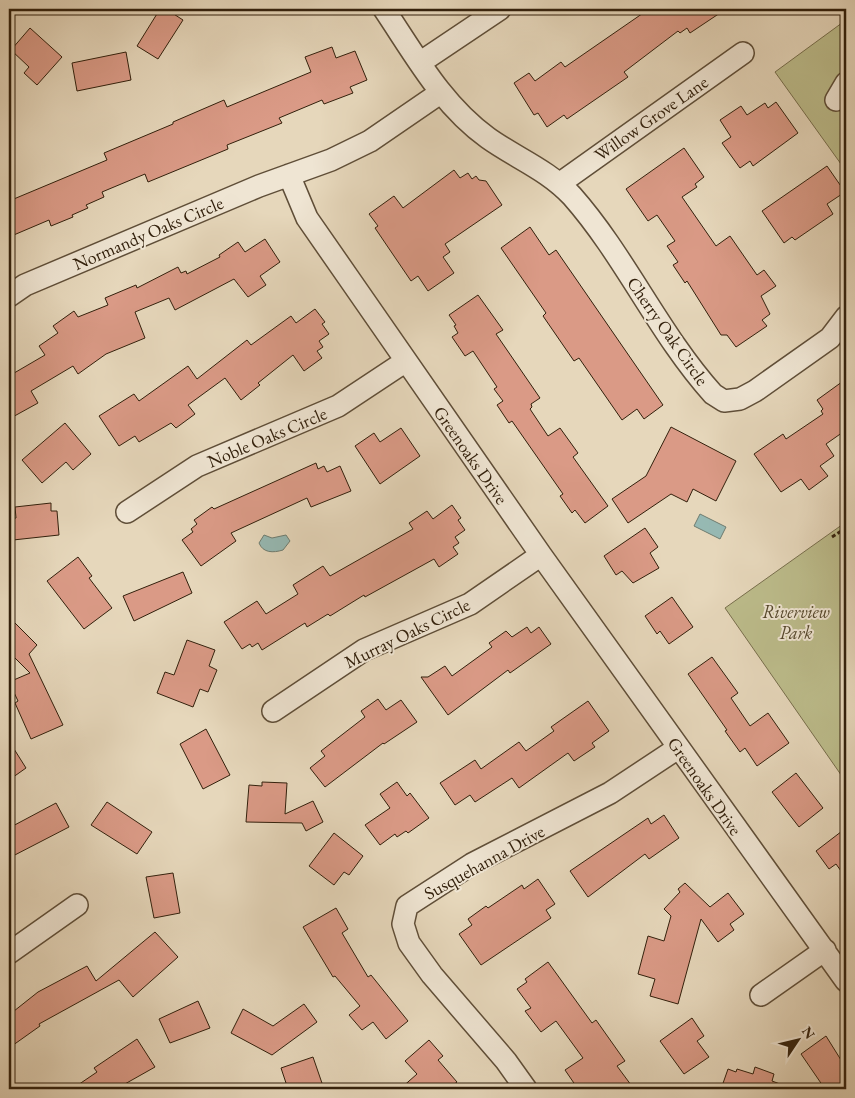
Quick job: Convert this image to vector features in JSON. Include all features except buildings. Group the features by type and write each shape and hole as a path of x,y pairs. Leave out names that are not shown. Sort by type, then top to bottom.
{"street":[{"path":"384,9 440,93 488,138 538,168 559,184"},
{"path":"421,62 500,9"},
{"name":"Willow Grove Lane","path":"559,184 743,53"},
{"path":"289,175 331,160 370,141 440,93"},
{"name":"Normandy Oaks Circle","path":"9,296 25,284 289,175"},
{"name":"Greenoaks Drive","path":"289,175 307,218 541,555 846,981"},
{"name":"Cherry Oak Circle","path":"559,184 581,208 704,384 713,394 724,400 740,399 755,391 830,338 846,316"},
{"name":"Noble Oaks Circle","path":"127,512 197,466 338,406 406,361"},
{"name":"Murray Oaks Circle","path":"273,711 364,650 470,604 541,555"},
{"name":"Susquehanna Drive","path":"526,1089 506,1060 432,975 409,944 403,924 407,906 472,864 610,794 678,748"},
{"path":"9,953 77,905"},
{"path":"761,995 825,950"}],"path":[{"path":"832,536 846,528"}],"green space":[{"path":"846,20 846,171 775,72"},
{"name":"Riverview Park","path":"846,522 846,782 725,608"}],"water":[{"path":"700,514 726,527 720,539 694,526"},
{"path":"264,535 272,538 286,535 290,541 283,550 269,551 263,549 259,543"}]}
